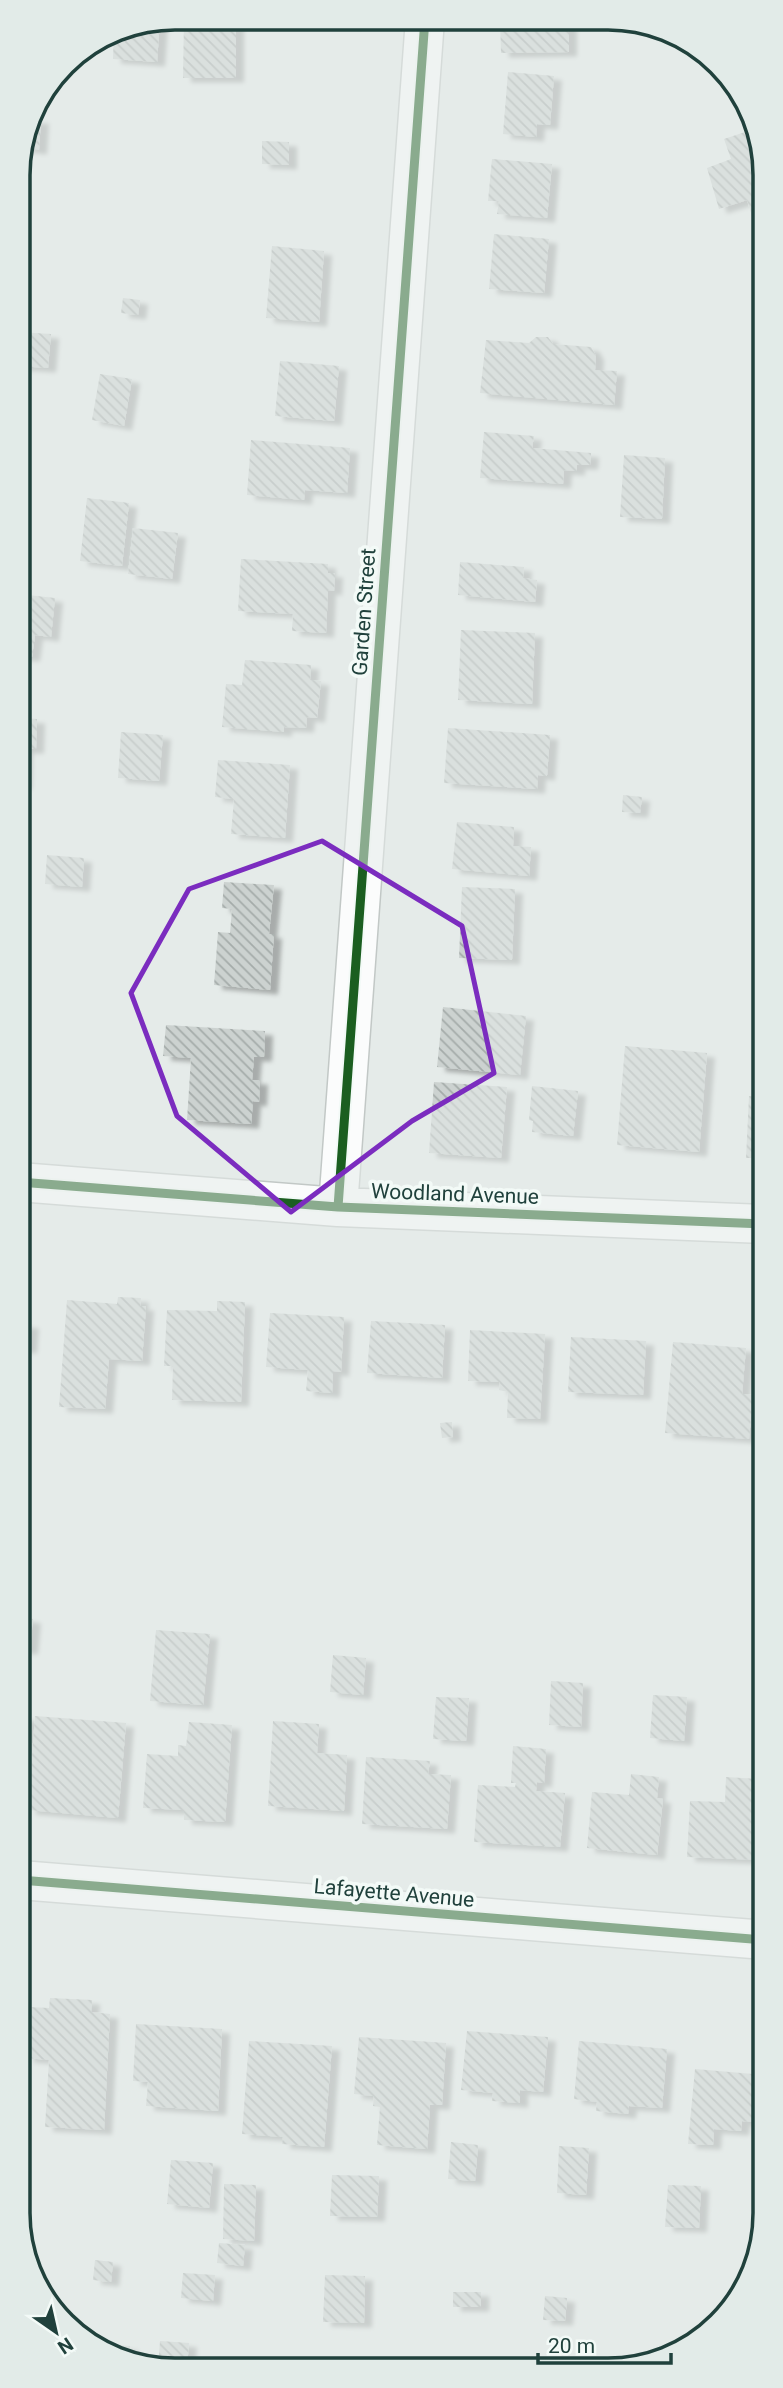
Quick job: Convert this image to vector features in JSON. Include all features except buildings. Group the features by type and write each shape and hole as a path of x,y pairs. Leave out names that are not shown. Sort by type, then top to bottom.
{"street":[{"name":"Garden Street","path":"338,1207 424,30"},
{"name":"Woodland Avenue","path":"30,1183 338,1207 753,1224"},
{"name":"Lafayette Avenue","path":"30,1881 753,1939"}],"highlighted area":[{"path":"322,841 462,926 494,1073 412,1121 291,1212 177,1116 131,993 189,889"}],"cycle path":[{"path":"338,1207 424,30"},
{"path":"30,1183 338,1207 753,1224"},
{"path":"30,1881 753,1939"}]}
